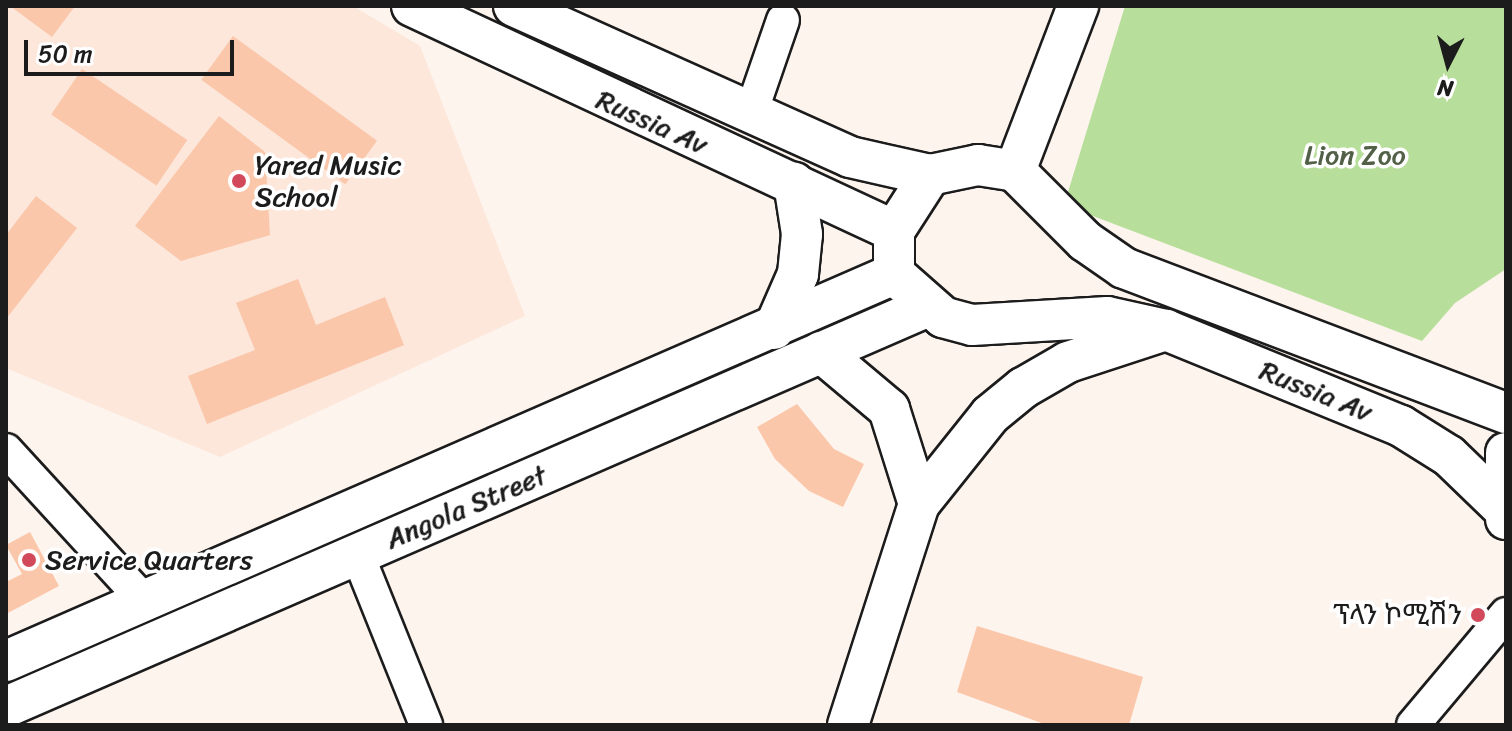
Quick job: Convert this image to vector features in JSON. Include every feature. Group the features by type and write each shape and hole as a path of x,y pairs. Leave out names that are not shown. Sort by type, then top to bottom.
{"main road":[{"name":"Russia Av","path":"412,6 658,126 794,183 894,231"},
{"path":"926,307 894,274 894,231 930,175 978,165 1015,171 1078,6"},
{"name":"Russia Av","path":"530,10 850,157 930,175"},
{"name":"Russia Av","path":"1015,171 1085,241 1124,268 1506,413"},
{"path":"774,329 798,274 802,234 794,183"},
{"path":"6,661 146,603 894,274"},
{"name":"Russia Av","path":"926,307 972,325 1107,317 1166,330 1401,426 1449,456 1504,513"},
{"name":"Angola Street","path":"6,707 926,307"},
{"path":"848,725 919,504 990,415 1023,388 1068,362 1166,330"},
{"path":"821,352 889,409 919,504"},
{"path":"1504,513 1506,453"}],"street":[{"path":"751,113 783,20"},
{"path":"6,450 146,603"},
{"path":"357,553 426,725"},
{"path":"1413,725 1506,614"}],"shaded area":[{"name":"Yared Music School","path":"6,6 353,6 420,46 525,316 220,457 6,368"}],"green space":[{"name":"Lion Zoo","path":"1125,6 1505,6 1506,269 1455,303 1422,341 1064,205"}],"building":[{"path":"10,6 75,6 52,37"},
{"path":"233,36 377,141 345,184 201,80"},
{"path":"82,69 187,140 157,186 51,115"},
{"path":"219,116 265,152 270,235 181,261 135,226"},
{"path":"36,196 77,228 6,319 6,235"},
{"path":"298,279 316,325 385,297 404,345 207,424 188,376 255,350 236,303"},
{"path":"797,404 834,449 864,464 843,507 809,491 775,459 757,427"},
{"name":"Service Quarters","path":"30,532 59,586 6,614 6,582 22,574 6,545"},
{"path":"977,626 1143,677 1129,725 1047,725 957,692"}],"place":[{"name":"Yared Music School","path":"239,181"},
{"name":"Service Quarters","path":"29,560"},
{"name":"ፕላን ኮሚሽን","path":"1478,615"}]}
